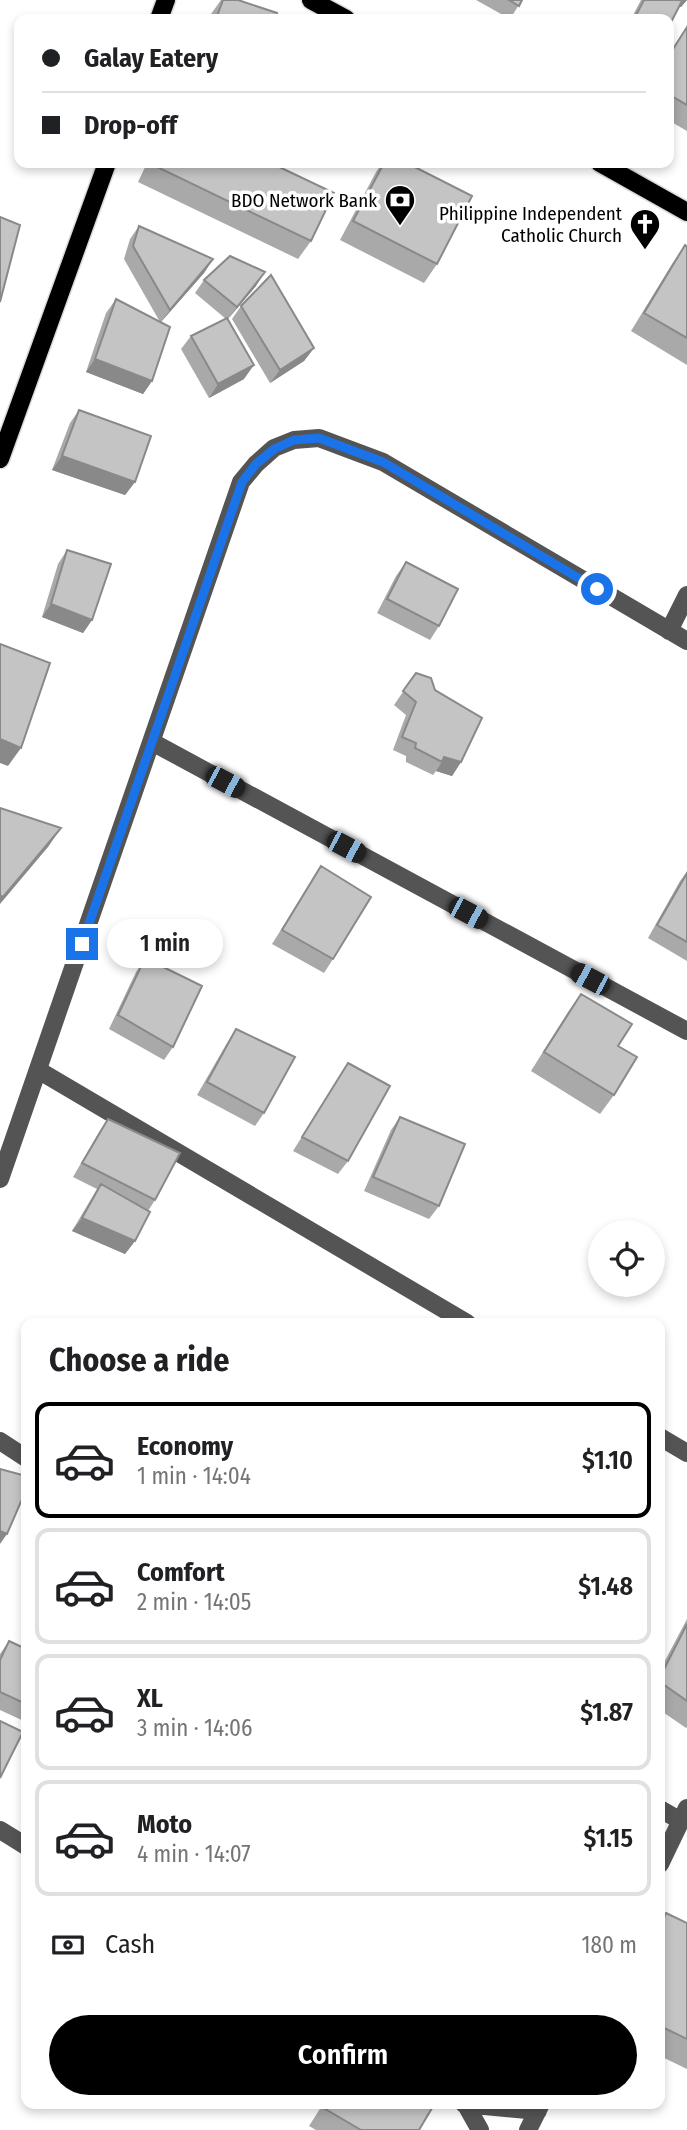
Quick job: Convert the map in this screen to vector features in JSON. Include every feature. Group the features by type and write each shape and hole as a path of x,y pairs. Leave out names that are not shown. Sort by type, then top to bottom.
{"main road":[{"path":"311,0 337,14"},
{"path":"0,459 105,168"},
{"path":"609,168 687,212"}],"street":[{"path":"0,1179 242,482 256,464 274,449 294,440 319,438 383,462 687,641"},
{"path":"669,631 687,595"},
{"path":"152,742 687,1031"},
{"path":"38,1070 459,1318"},
{"path":"665,1440 687,1453"},
{"path":"0,1441 21,1455"},
{"path":"665,1810 684,1815 665,1854"},
{"path":"0,1830 21,1843"},
{"path":"468,2109 480,2130"},
{"path":"528,2130 538,2109"}],"building":[{"path":"223,0 238,0 277,13 277,14 218,14"},
{"path":"509,0 522,0 519,6"},
{"path":"644,0 682,1 674,16 674,14 637,14"},
{"path":"687,27 687,105 674,97 674,48"},
{"path":"159,168 282,168 334,193 311,241"},
{"name":"BDO Network Bank","path":"381,168 417,168 472,196 437,264 353,221"},
{"path":"0,217 20,225 0,302"},
{"path":"139,226 213,259 170,310 133,246"},
{"path":"685,245 687,247 687,338 644,313"},
{"path":"230,256 265,272 237,307 204,280"},
{"path":"271,275 314,348 280,370 241,306"},
{"path":"116,299 170,327 152,381 95,359"},
{"path":"227,318 254,365 218,384 191,336"},
{"path":"79,410 151,436 135,482 62,456"},
{"path":"67,550 111,564 92,620 51,604"},
{"path":"406,562 458,589 439,626 387,599"},
{"path":"0,644 50,663 21,748 0,739"},
{"path":"416,673 431,678 435,690 482,718 461,762 444,757 442,762 415,748 416,743 402,737 416,702 403,691"},
{"path":"0,808 61,828 3,897 0,895"},
{"path":"321,866 371,897 333,959 282,930"},
{"path":"687,873 687,942 657,925"},
{"path":"145,958 202,986 173,1047 118,1015"},
{"path":"581,994 632,1024 618,1046 637,1057 614,1095 544,1052"},
{"path":"236,1029 295,1057 264,1113 207,1082"},
{"path":"348,1063 390,1086 348,1161 302,1137"},
{"path":"400,1117 465,1144 439,1206 373,1177"},
{"path":"108,1119 180,1153 155,1200 82,1163"},
{"path":"101,1184 150,1212 135,1241 82,1218"},
{"path":"0,1469 21,1475 21,1502 7,1534 0,1531"},
{"path":"687,1624 687,1701 665,1686 665,1667"},
{"path":"9,1641 21,1647 21,1702 0,1692 0,1660"},
{"path":"0,1721 21,1731 21,1736 0,1778"},
{"path":"666,1913 687,1923 687,2039 665,2028"},
{"path":"325,2109 431,2109 419,2130 361,2130"}],"place":[{"name":"BDO Network Bank","path":"400,227"},
{"name":"Philippine Independent Catholic Church","path":"645,251"}],"route":[{"path":"82,944 242,482 256,464 274,449 294,440 319,438 383,462 597,589"}]}
